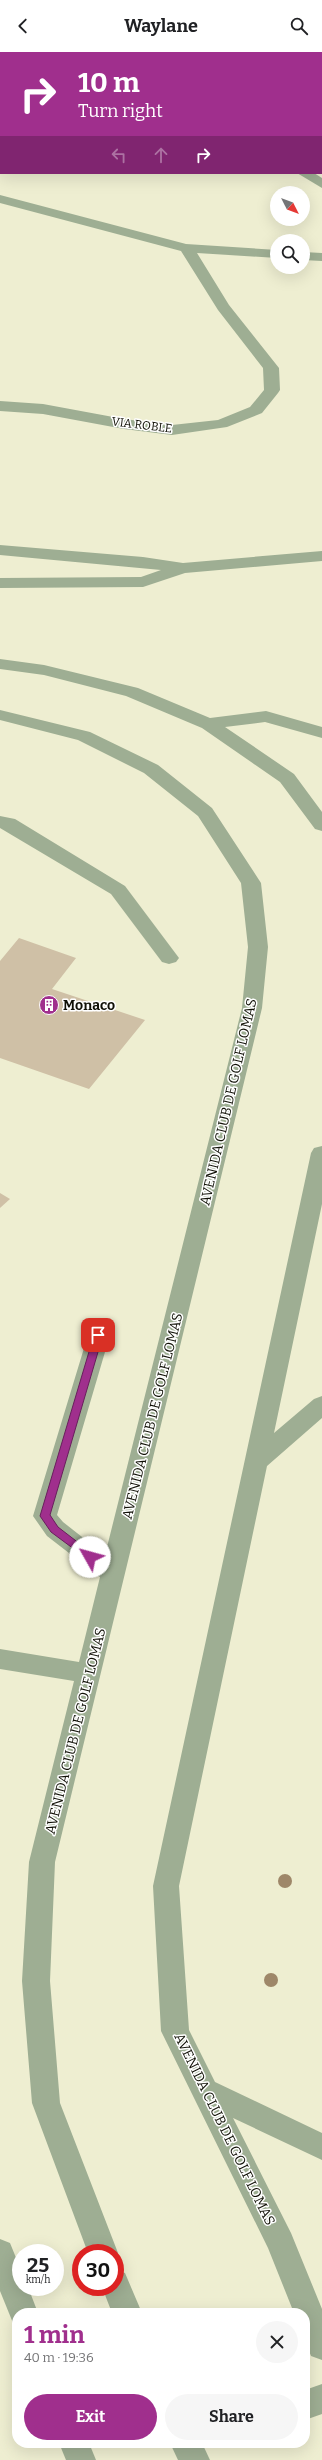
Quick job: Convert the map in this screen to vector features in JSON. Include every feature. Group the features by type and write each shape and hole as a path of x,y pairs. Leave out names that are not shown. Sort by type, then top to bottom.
{"street":[{"path":"306,174 322,184"},
{"path":"0,199 186,248 270,254"},
{"name":"VIA ROBLE","path":"0,406 43,409 124,424 172,430 221,424 256,410 272,390 271,368 223,307 186,248"},
{"path":"310,256 322,257"},
{"path":"0,550 143,562 183,568 322,556"},
{"path":"0,583 142,582 183,568"},
{"path":"0,664 44,670 132,692 208,724 287,778 322,825"},
{"name":"AVENIDA CLUB DE GOLF LOMAS","path":"0,715 84,736 151,769 205,812 251,883 258,947 252,1008 114,1575 88,1673 42,1862 36,1981 46,2103 100,2244"},
{"path":"208,724 266,716 322,733"},
{"path":"0,822 8,823 118,890 169,958"},
{"name":"AVENIDA CLUB DE GOLF LOMAS","path":"307,2308 281,2243 203,2090 175,2031 166,1886 322,1152"},
{"path":"98,1335 45,1516 54,1529 114,1575"},
{"path":"255,1462 322,1405"},
{"path":"0,1659 88,1673"},
{"path":"203,2090 322,2147"},
{"path":"0,2253 22,2308"},
{"path":"120,2296 124,2308"},
{"name":"AVENIDA CLUB DE GOLF LOMAS","path":"310,2316 322,2346"},
{"path":"310,2404 322,2400"},
{"path":"76,2448 81,2460"},
{"path":"188,2448 195,2460"}],"building":[{"name":"Monaco","path":"19,938 76,958 52,989 145,1020 89,1089 0,1058 0,961"},
{"path":"0,1193 10,1199 0,1208"}],"place":[{"name":"Monaco","path":"49,1005"}],"route":[{"path":"90,1557 54,1529 45,1516 98,1335"}]}
